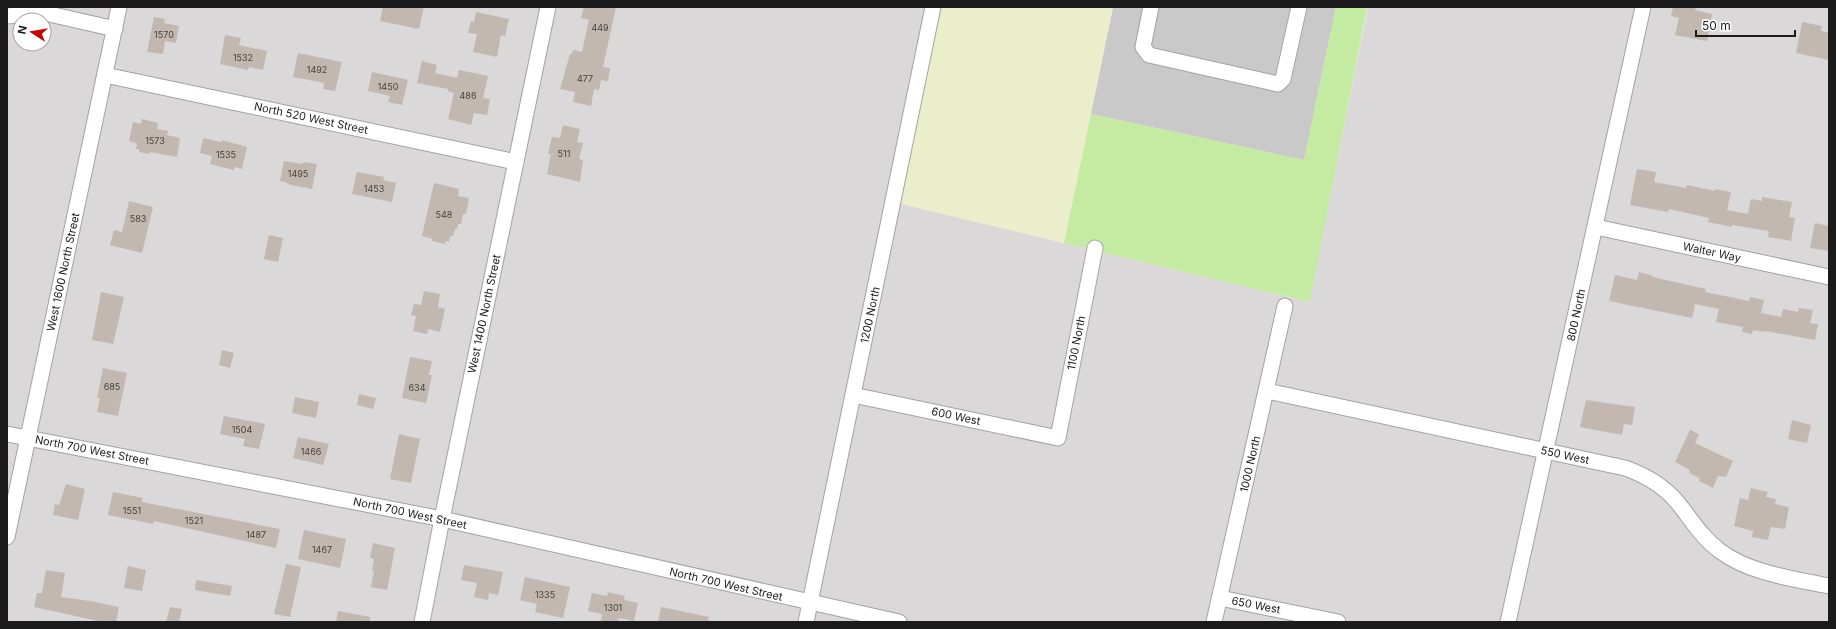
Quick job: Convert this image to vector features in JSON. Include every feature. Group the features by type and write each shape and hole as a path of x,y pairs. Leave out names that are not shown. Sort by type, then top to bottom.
{"street":[{"name":"West 1600 North Street","path":"7,537 106,75 119,7"},
{"name":"West 1400 North Street","path":"422,622 548,7"},
{"name":"1200 North","path":"806,622 933,7"},
{"path":"1151,7 1143,47 1149,55 1278,84 1283,79 1299,7"},
{"name":"800 North","path":"1508,622 1643,7"},
{"path":"7,16 45,13 115,29"},
{"name":"North 520 West Street","path":"106,75 516,162"},
{"name":"Walter Way","path":"1596,226 1829,277"},
{"name":"1100 North","path":"1058,438 1095,248"},
{"name":"1000 North","path":"1214,622 1285,306"},
{"name":"550 West","path":"1267,390 1546,450 1637,472 1660,486 1669,494 1710,543 1729,557 1753,569 1829,586"},
{"name":"600 West","path":"853,395 1058,438"},
{"name":"North 700 West Street","path":"7,434 442,519 899,622"},
{"name":"650 West","path":"1220,598 1338,622"}],"shaded area":[{"path":"7,7 933,7 893,202 1309,302 1368,7 1829,7 1829,622 7,622"},
{"path":"1113,7 1336,7 1304,160 1091,114"}],"green space":[{"path":"933,7 1113,7 1064,243 893,202"},
{"path":"1336,7 1367,7 1310,302 1064,243 1091,114 1304,160"}],"building":[{"path":"383,7 424,7 419,29 380,21"},
{"path":"584,7 616,7 603,67 610,68 608,81 601,80 599,90 594,89 591,106 573,102 575,92 560,89 570,54 572,54 573,50 582,52 589,20 581,18"},
{"path":"1673,7 1696,7 1695,10 1712,14 1707,41 1675,35 1679,18 1671,16"},
{"path":"476,12 509,19 505,36 501,35 497,57 473,52 477,34 468,33 471,21 474,22"},
{"path":"154,17 165,19 164,23 179,26 176,43 165,41 163,54 147,52"},
{"path":"1802,22 1822,26 1821,31 1829,33 1829,60 1796,53"},
{"path":"225,35 241,38 239,45 267,51 263,70 249,67 248,70 220,64"},
{"path":"298,53 342,62 335,91 323,89 324,83 293,77"},
{"path":"422,61 437,65 435,73 457,78 459,70 488,76 483,98 490,99 487,115 474,113 471,125 448,119 454,93 448,91 448,89 417,83"},
{"path":"372,72 408,80 402,105 388,102 390,96 368,91"},
{"path":"142,119 158,123 157,129 168,131 167,135 180,138 177,157 150,152 149,154 139,152 139,149 136,149 137,143 129,141 133,122 141,124"},
{"path":"563,125 580,129 577,142 583,143 579,159 583,160 580,182 547,174 551,154 548,154 552,137 560,138"},
{"path":"203,138 221,142 222,140 247,147 242,169 234,167 234,170 210,164 212,156 200,153"},
{"path":"284,161 303,164 303,162 317,164 312,189 287,184 288,183 280,181"},
{"path":"1637,169 1656,172 1654,182 1686,188 1687,185 1715,191 1715,189 1731,192 1727,210 1748,214 1751,199 1762,201 1762,197 1792,202 1789,217 1795,218 1791,241 1768,237 1769,231 1732,225 1732,227 1708,222 1709,218 1669,209 1668,212 1630,205"},
{"path":"357,172 384,177 383,180 396,183 392,202 352,194"},
{"path":"434,183 459,189 458,196 469,198 466,214 463,214 461,224 458,224 453,236 450,236 449,242 445,241 445,244 432,241 433,239 422,236"},
{"path":"129,201 153,207 142,253 110,245 114,230 122,232"},
{"path":"1815,223 1829,226 1829,251 1810,248"},
{"path":"269,235 283,238 278,262 264,259"},
{"path":"1639,272 1653,276 1652,277 1706,289 1705,292 1749,301 1750,297 1764,300 1761,313 1781,317 1783,309 1798,312 1799,308 1813,310 1810,323 1818,324 1815,340 1765,331 1753,330 1752,334 1742,332 1743,327 1716,322 1719,309 1695,304 1692,318 1609,301 1615,275 1637,280"},
{"path":"424,291 440,294 438,307 445,309 440,332 428,329 427,334 413,331 416,316 411,315 414,304 421,305"},
{"path":"101,292 124,297 113,344 92,340"},
{"path":"222,350 234,353 230,368 219,365"},
{"path":"410,357 432,361 429,375 432,375 426,403 402,398"},
{"path":"103,368 127,373 118,416 97,412 100,398 97,398"},
{"path":"359,394 376,398 373,409 357,405"},
{"path":"295,397 319,402 316,418 292,413"},
{"path":"1586,400 1635,407 1632,425 1624,424 1622,435 1580,427"},
{"path":"224,416 265,424 259,449 243,446 245,439 220,434"},
{"path":"1792,420 1811,425 1807,443 1788,439"},
{"path":"1690,430 1699,434 1695,443 1733,461 1726,477 1718,476 1713,488 1699,481 1700,478 1689,473 1690,470 1675,462"},
{"path":"399,434 420,439 411,483 390,479"},
{"path":"298,437 329,444 323,465 293,458"},
{"path":"66,484 85,489 78,520 53,515 55,504 59,505"},
{"path":"1751,488 1768,492 1766,497 1776,499 1775,504 1789,507 1785,529 1771,527 1768,540 1752,537 1753,531 1734,526 1740,498 1748,500"},
{"path":"113,492 143,498 142,502 280,529 276,548 154,521 153,524 108,515"},
{"path":"304,530 346,539 340,568 298,559"},
{"path":"373,543 395,548 387,590 371,587 374,571 372,571 374,559 370,558"},
{"path":"286,564 301,567 290,617 274,614"},
{"path":"464,565 503,572 498,595 489,593 488,600 474,597 477,583 461,580"},
{"path":"128,566 146,570 142,591 124,588"},
{"path":"46,570 65,573 61,597 119,607 116,622 103,622 34,607 37,593 42,593"},
{"path":"525,577 570,587 563,618 535,612 537,604 520,600"},
{"path":"196,580 232,586 230,596 195,590"},
{"path":"608,592 625,596 624,600 638,603 634,621 619,618 618,622 601,622 602,614 588,611 592,593 607,596"},
{"path":"170,607 182,609 179,622 166,622"},
{"path":"661,607 709,617 708,622 658,622"},
{"path":"338,611 370,617 370,622 336,622"}]}
